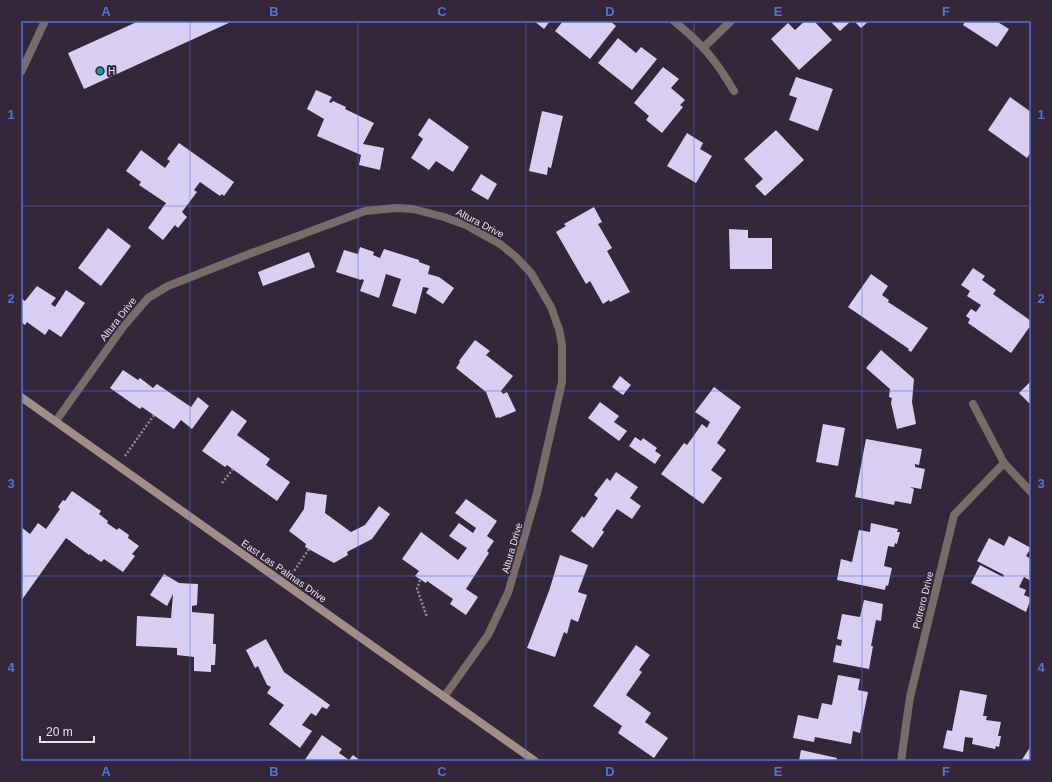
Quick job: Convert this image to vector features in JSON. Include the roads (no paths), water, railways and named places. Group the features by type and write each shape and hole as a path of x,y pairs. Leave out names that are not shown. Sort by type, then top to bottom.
{"street":[{"path":"21,72 45,21"},
{"path":"674,21 704,47 734,91"},
{"path":"704,47 731,21"},
{"name":"Altura Drive","path":"56,422 123,327 148,298 168,286 365,211 413,208 466,225 500,244 515,256 531,273 552,307 562,345 562,382 537,493 508,593 485,641 444,697"},
{"name":"East Las Palmas Drive","path":"21,397 535,761"},
{"path":"973,404 1004,463 1031,492"},
{"name":"Potrero Drive","path":"901,761 910,697 954,515 1004,463"}],"place":[{"name":"H","path":"100,71"}]}
